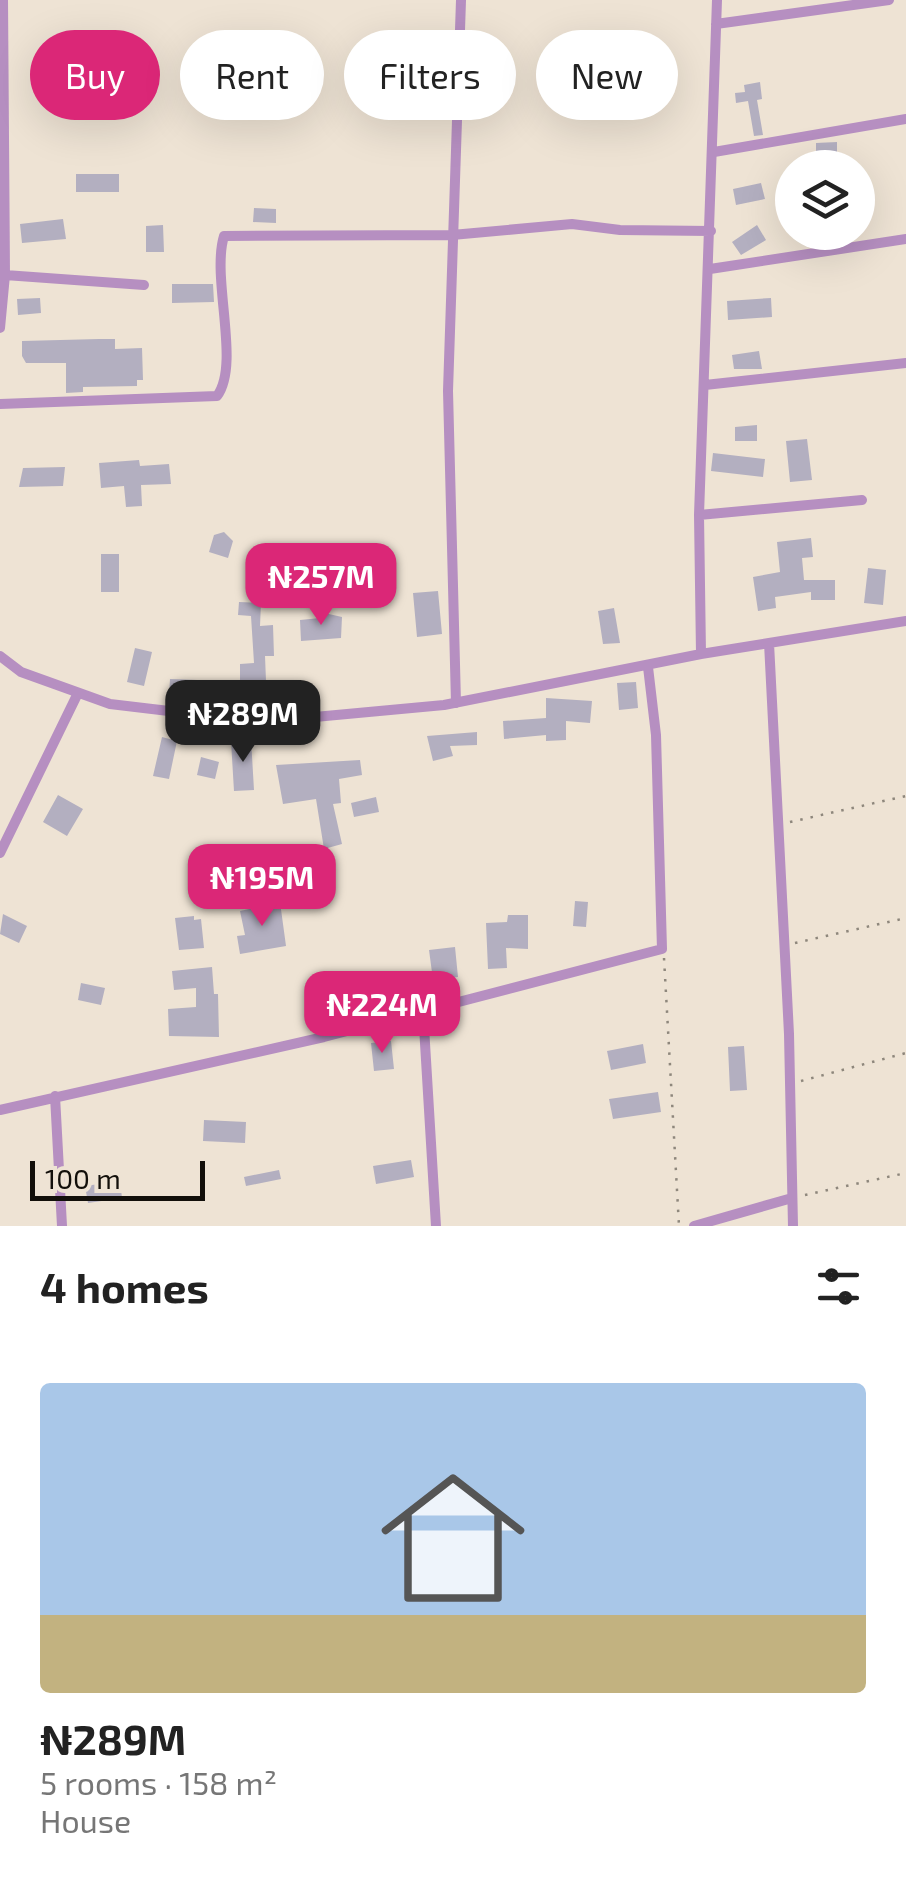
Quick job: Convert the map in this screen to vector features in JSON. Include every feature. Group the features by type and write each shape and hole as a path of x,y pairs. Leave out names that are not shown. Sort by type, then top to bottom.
{"street":[{"path":"0,328 5,275 3,0"},
{"path":"456,703 448,391 461,0"},
{"path":"701,654 698,514 717,0"},
{"path":"716,24 889,0"},
{"path":"714,152 906,119"},
{"path":"0,404 218,396 223,389 225,362 220,269 224,236 452,234 572,224 620,230 711,231"},
{"path":"710,269 906,238"},
{"path":"5,275 144,284"},
{"path":"705,385 906,363"},
{"path":"698,514 862,500"},
{"path":"0,656 21,672 110,704 261,722 456,703 701,654 906,621"},
{"path":"768,642 793,1226"},
{"path":"0,1110 95,1091 662,949 656,735 648,667"},
{"path":"0,854 78,693"},
{"path":"424,1010 436,1226"},
{"path":"55,1096 62,1226"},
{"path":"694,1226 792,1198"}],"path":[{"path":"788,822 906,796"},
{"path":"784,946 906,918"},
{"path":"664,953 678,1226"},
{"path":"800,1081 906,1053"},
{"path":"804,1195 906,1173"}],"building":[{"path":"760,82 762,99 757,100 763,135 754,136 748,101 736,103 735,93 745,92 744,85"},
{"path":"837,142 837,150 816,150 816,143"},
{"path":"76,174 119,174 119,192 76,192"},
{"path":"761,183 765,199 736,205 733,189"},
{"path":"254,208 276,209 276,223 253,222"},
{"path":"63,219 66,239 22,243 20,224"},
{"path":"163,225 164,252 146,252 146,226"},
{"path":"757,225 766,240 741,255 732,242"},
{"path":"172,284 213,284 214,302 172,303"},
{"path":"40,298 41,313 18,315 17,299"},
{"path":"771,298 772,317 728,320 727,301"},
{"path":"115,339 115,349 142,348 143,380 137,380 137,386 83,387 83,392 66,393 66,363 26,363 22,356 22,341"},
{"path":"759,351 762,369 734,369 732,355"},
{"path":"757,425 757,441 735,441 735,427"},
{"path":"807,439 812,480 790,482 786,441"},
{"path":"713,453 765,459 763,477 711,471"},
{"path":"139,460 140,466 169,464 171,484 141,485 142,506 126,507 124,486 101,488 99,463"},
{"path":"65,467 63,486 19,487 23,468"},
{"path":"224,532 233,541 228,558 209,552 214,535"},
{"path":"811,538 813,557 802,558 804,580 835,580 835,600 811,600 811,592 775,597 776,608 758,611 753,577 780,572 777,542"},
{"path":"303,548 332,551 328,570 301,568"},
{"path":"101,554 119,554 119,592 101,592"},
{"path":"868,568 886,570 883,605 864,603"},
{"path":"438,591 442,634 417,637 413,593"},
{"path":"239,602 261,603 260,626 273,625 274,656 265,656 266,681 240,683 240,664 254,663 251,616 238,615"},
{"path":"614,608 620,643 603,644 598,611"},
{"path":"320,612 342,617 341,638 301,641 300,620 320,618"},
{"path":"135,648 152,652 144,686 127,682"},
{"path":"170,679 197,680 196,698 169,696"},
{"path":"299,681 307,684 307,700 299,703 291,700 288,692 291,684"},
{"path":"636,682 638,708 619,710 617,683"},
{"path":"546,698 592,701 590,723 566,721 566,740 546,741 546,735 504,739 503,721 546,718"},
{"path":"477,732 477,745 450,746 453,756 433,761 427,736"},
{"path":"162,737 177,741 169,779 153,776"},
{"path":"251,739 254,790 234,791 231,741"},
{"path":"201,757 219,762 215,779 197,775"},
{"path":"360,760 362,775 339,779 341,803 333,804 342,844 324,849 316,799 283,804 276,765"},
{"path":"58,795 83,809 67,836 43,822"},
{"path":"376,797 379,812 354,817 351,803"},
{"path":"575,901 588,902 586,927 573,926"},
{"path":"280,902 286,946 240,954 237,936 245,935 240,911"},
{"path":"3,914 27,926 19,943 0,934"},
{"path":"508,915 528,915 528,949 506,948 507,968 488,969 486,923 507,922"},
{"path":"194,916 194,920 201,919 204,948 179,950 175,918"},
{"path":"455,947 458,977 433,980 429,950"},
{"path":"212,967 214,994 218,994 219,1037 169,1036 168,1009 196,1007 196,988 174,990 172,971"},
{"path":"81,983 105,988 101,1005 78,1000"},
{"path":"391,1041 394,1069 374,1071 371,1043"},
{"path":"643,1044 646,1063 611,1070 607,1051"},
{"path":"744,1046 747,1090 730,1091 728,1047"},
{"path":"658,1092 661,1112 613,1119 609,1099"},
{"path":"204,1120 246,1122 245,1143 203,1141"},
{"path":"411,1160 414,1177 376,1184 373,1166"},
{"path":"279,1170 281,1179 246,1186 244,1177"},
{"path":"120,1181 122,1198 88,1203 85,1186"}]}
